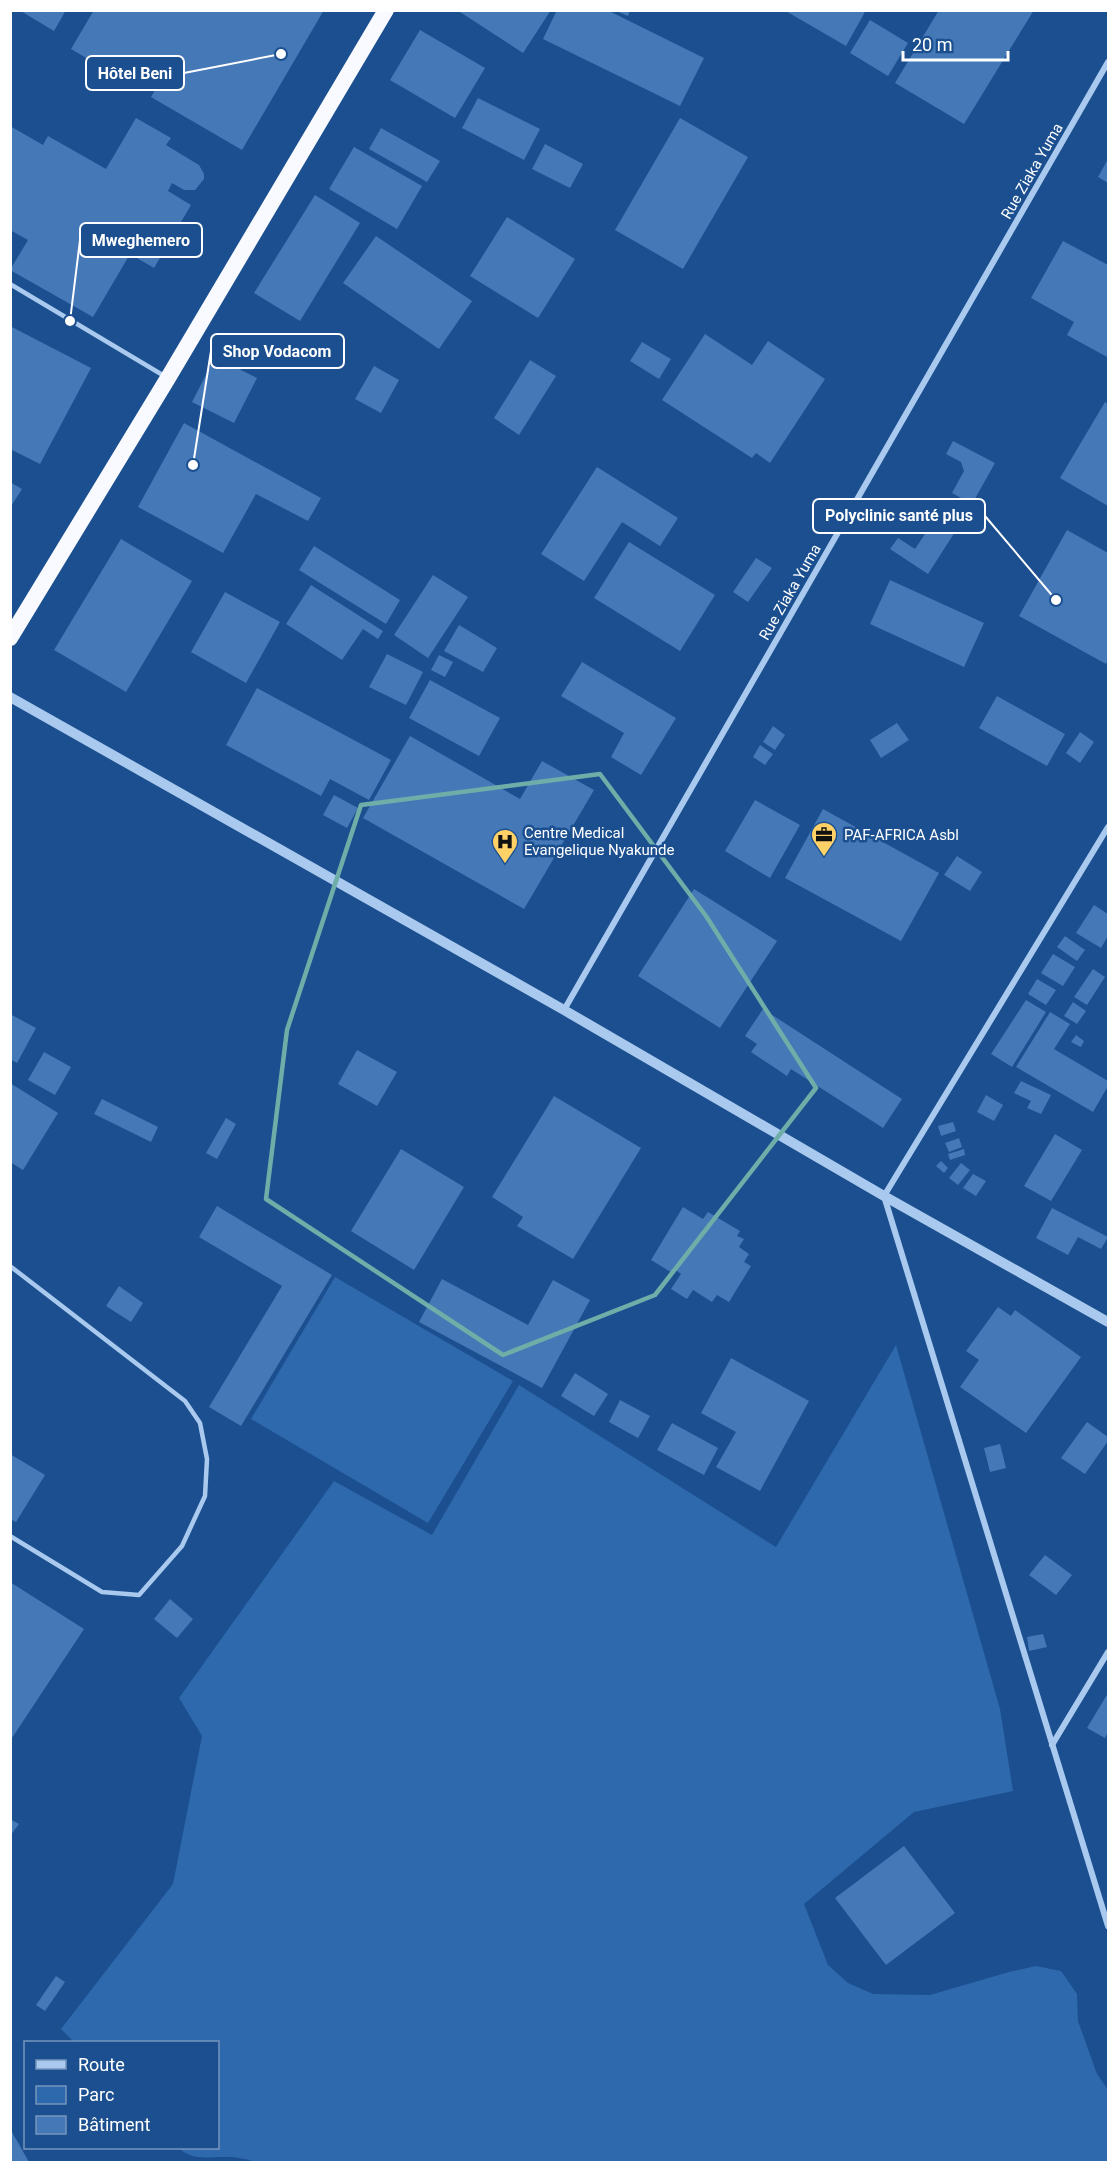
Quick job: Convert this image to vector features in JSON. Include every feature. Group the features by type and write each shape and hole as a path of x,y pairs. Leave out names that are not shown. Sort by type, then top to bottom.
{"highway":[{"path":"10,638 168,378 386,10"}],"street":[{"name":"Rue Ziaka Yuma","path":"564,1010 1108,62"},
{"path":"10,697 564,1010 884,1196 1108,1322"},
{"path":"1108,827 884,1196 1108,1926"},
{"path":"1052,1745 1108,1652"}],"lane":[{"path":"10,284 168,378"},
{"path":"10,1266 185,1401 200,1423 207,1459 205,1496 182,1546 139,1595 102,1592 10,1536"}],"highlighted area":[{"path":"600,774 706,916 816,1088 655,1295 503,1355 266,1199 287,1030 361,805"}],"green space":[{"path":"335,1277 513,1381 428,1523 251,1419"},
{"path":"896,1345 1000,1709 1013,1791 914,1812 804,1904 828,1965 848,1983 873,1994 930,1995 1036,1966 1061,1971 1077,1994 1078,2021 1097,2074 1108,2090 1108,2162 257,2162 232,2157 196,2157 180,2149 219,2149 219,2041 73,2041 61,2029 173,1884 202,1736 179,1698 334,1481 432,1535 519,1385 776,1547"}],"building":[{"path":"19,10 66,10 54,31"},
{"path":"94,10 324,10 242,150 151,97 167,70 145,57 129,83 71,49"},
{"path":"457,10 551,10 523,53"},
{"path":"557,10 607,10 704,58 680,106 543,39"},
{"path":"614,10 630,10 628,16"},
{"path":"784,10 866,10 846,46"},
{"path":"939,10 1034,10 964,124 895,83"},
{"path":"870,20 908,43 888,76 850,53"},
{"path":"420,30 485,68 455,118 390,80"},
{"path":"478,98 540,129 524,160 462,128"},
{"path":"136,118 171,138 166,145 199,165 204,179 195,190 184,190 172,183 168,191 191,205 154,268 130,254 93,317 10,270 28,240 10,230 10,126 43,145 48,136 106,169"},
{"path":"680,118 748,157 683,269 615,230"},
{"path":"381,128 440,161 427,182 369,149"},
{"path":"545,144 583,164 570,188 532,169"},
{"path":"354,147 422,186 397,229 329,189"},
{"path":"1108,159 1108,183 1098,177"},
{"path":"315,195 360,223 300,321 254,293"},
{"path":"507,217 575,259 538,318 470,276"},
{"path":"376,236 472,301 439,349 343,283"},
{"path":"1063,241 1108,265 1107,357 1067,335 1074,322 1031,298"},
{"path":"10,326 91,368 40,464 10,449"},
{"path":"705,334 752,365 768,341 825,379 770,463 756,453 752,458 662,400"},
{"path":"642,342 671,359 659,379 630,361"},
{"path":"215,357 257,378 234,423 192,402"},
{"path":"530,360 556,376 519,435 494,418"},
{"path":"374,366 399,380 381,413 355,399"},
{"path":"1105,402 1108,404 1108,506 1060,478"},
{"path":"184,423 321,498 308,521 256,494 223,553 138,507"},
{"path":"953,441 995,463 972,504 952,493 964,471 961,462 946,454"},
{"path":"597,467 678,518 660,546 622,522 584,581 541,554"},
{"path":"10,482 22,489 10,508"},
{"path":"935,519 955,532 928,574 890,549 898,538 915,549"},
{"path":"1067,530 1108,553 1108,659 1106,664 1019,616"},
{"path":"121,539 192,581 126,692 54,650"},
{"path":"629,542 715,595 680,651 594,598"},
{"path":"314,546 400,600 386,624 299,570"},
{"path":"756,558 772,568 748,602 733,592"},
{"path":"433,575 468,597 428,658 394,635"},
{"path":"890,580 984,623 964,667 870,624"},
{"path":"311,585 383,631 378,639 363,629 342,660 286,624"},
{"path":"225,592 280,622 246,683 191,652"},
{"path":"459,625 497,648 483,672 444,651"},
{"path":"387,654 423,672 406,705 369,687"},
{"path":"439,655 453,662 445,677 431,670"},
{"path":"582,662 676,718 641,775 611,757 624,733 561,696"},
{"path":"430,680 500,718 479,756 409,718"},
{"path":"257,688 391,760 369,800 330,779 321,796 226,745"},
{"path":"997,696 1065,734 1047,766 979,728"},
{"path":"897,723 909,740 881,758 870,740"},
{"path":"773,726 785,735 775,750 763,742"},
{"path":"1080,732 1094,742 1080,763 1066,753"},
{"path":"410,736 520,799 542,761 594,790 524,909 363,818"},
{"path":"760,745 773,754 765,765 753,757"},
{"path":"334,795 358,808 347,828 323,815"},
{"path":"755,800 800,825 770,878 725,851"},
{"path":"823,809 939,873 901,941 785,878"},
{"path":"957,856 982,872 970,891 944,875"},
{"path":"694,889 777,941 720,1028 638,976"},
{"path":"1094,905 1108,914 1108,936 1101,948 1076,933"},
{"path":"1065,936 1085,950 1077,961 1057,947"},
{"path":"1053,954 1075,967 1063,986 1041,973"},
{"path":"1093,969 1105,977 1087,1005 1074,997"},
{"path":"1037,979 1056,990 1046,1005 1028,994"},
{"path":"1026,1000 1046,1012 1012,1067 991,1054"},
{"path":"1073,1002 1086,1011 1077,1024 1064,1016"},
{"path":"763,1009 902,1099 883,1128 791,1069 787,1076 751,1052 757,1044 745,1036"},
{"path":"1050,1012 1070,1024 1054,1049 1108,1081 1108,1086 1093,1112 1016,1067"},
{"path":"10,1014 36,1028 17,1063 10,1059"},
{"path":"1076,1035 1084,1041 1081,1047 1071,1042"},
{"path":"357,1050 397,1072 377,1106 338,1084"},
{"path":"44,1052 71,1067 55,1095 28,1080"},
{"path":"1021,1081 1051,1095 1041,1114 1027,1108 1031,1101 1014,1093"},
{"path":"10,1083 58,1113 23,1170 10,1162"},
{"path":"986,1095 1003,1105 994,1121 977,1112"},
{"path":"554,1096 641,1148 573,1259 517,1226 523,1217 492,1197"},
{"path":"102,1099 158,1127 151,1142 94,1114"},
{"path":"226,1118 236,1124 217,1159 206,1153"},
{"path":"953,1122 956,1131 941,1136 938,1126"},
{"path":"1055,1134 1082,1150 1051,1201 1024,1186"},
{"path":"959,1138 962,1147 949,1152 945,1143"},
{"path":"401,1149 464,1187 414,1270 351,1231"},
{"path":"964,1149 965,1155 950,1160 948,1154"},
{"path":"941,1161 948,1168 944,1173 936,1166"},
{"path":"961,1163 970,1170 958,1185 949,1178"},
{"path":"973,1174 986,1181 976,1196 963,1188"},
{"path":"217,1206 332,1275 241,1426 209,1407 282,1286 199,1237"},
{"path":"683,1207 703,1219 708,1212 740,1231 737,1236 744,1239 739,1247 749,1254 744,1262 751,1266 729,1302 717,1295 712,1302 693,1290 687,1299 671,1289 681,1274 676,1270 674,1274 651,1260"},
{"path":"1052,1208 1108,1237 1101,1249 1078,1237 1068,1255 1036,1238"},
{"path":"442,1279 528,1325 553,1280 590,1300 542,1388 419,1322"},
{"path":"119,1286 143,1303 131,1322 106,1306"},
{"path":"998,1307 1011,1316 1015,1310 1081,1357 1026,1433 960,1387 979,1360 966,1351"},
{"path":"731,1358 809,1401 760,1491 716,1467 736,1432 701,1413"},
{"path":"575,1373 608,1394 594,1416 561,1396"},
{"path":"620,1400 650,1416 638,1438 609,1422"},
{"path":"1087,1422 1108,1437 1108,1441 1085,1474 1061,1458"},
{"path":"672,1423 718,1448 704,1475 657,1450"},
{"path":"1000,1444 1006,1468 990,1472 984,1448"},
{"path":"10,1454 45,1475 16,1522 10,1519"},
{"path":"1045,1555 1072,1575 1056,1595 1029,1575"},
{"path":"10,1582 84,1629 10,1741"},
{"path":"170,1599 193,1619 177,1638 154,1619"},
{"path":"1043,1634 1047,1647 1029,1651 1027,1637"},
{"path":"1108,1693 1108,1732 1105,1738 1087,1728"},
{"path":"10,1819 19,1824 10,1836"},
{"path":"904,1846 955,1913 886,1965 835,1898"},
{"path":"56,1976 65,1982 45,2011 36,2005"},
{"path":"12,2132 29,2162 10,2162 10,2133"}],"place":[{"name":"Hôtel Beni","path":"281,54"},
{"name":"Mweghemero","path":"70,321"},
{"name":"Shop Vodacom","path":"193,465"},
{"name":"Polyclinic santé plus","path":"1056,600"},
{"name":"PAF-AFRICA Asbl","path":"824,858"},
{"name":"Centre Medical Evangelique Nyakunde","path":"505,865"}]}
